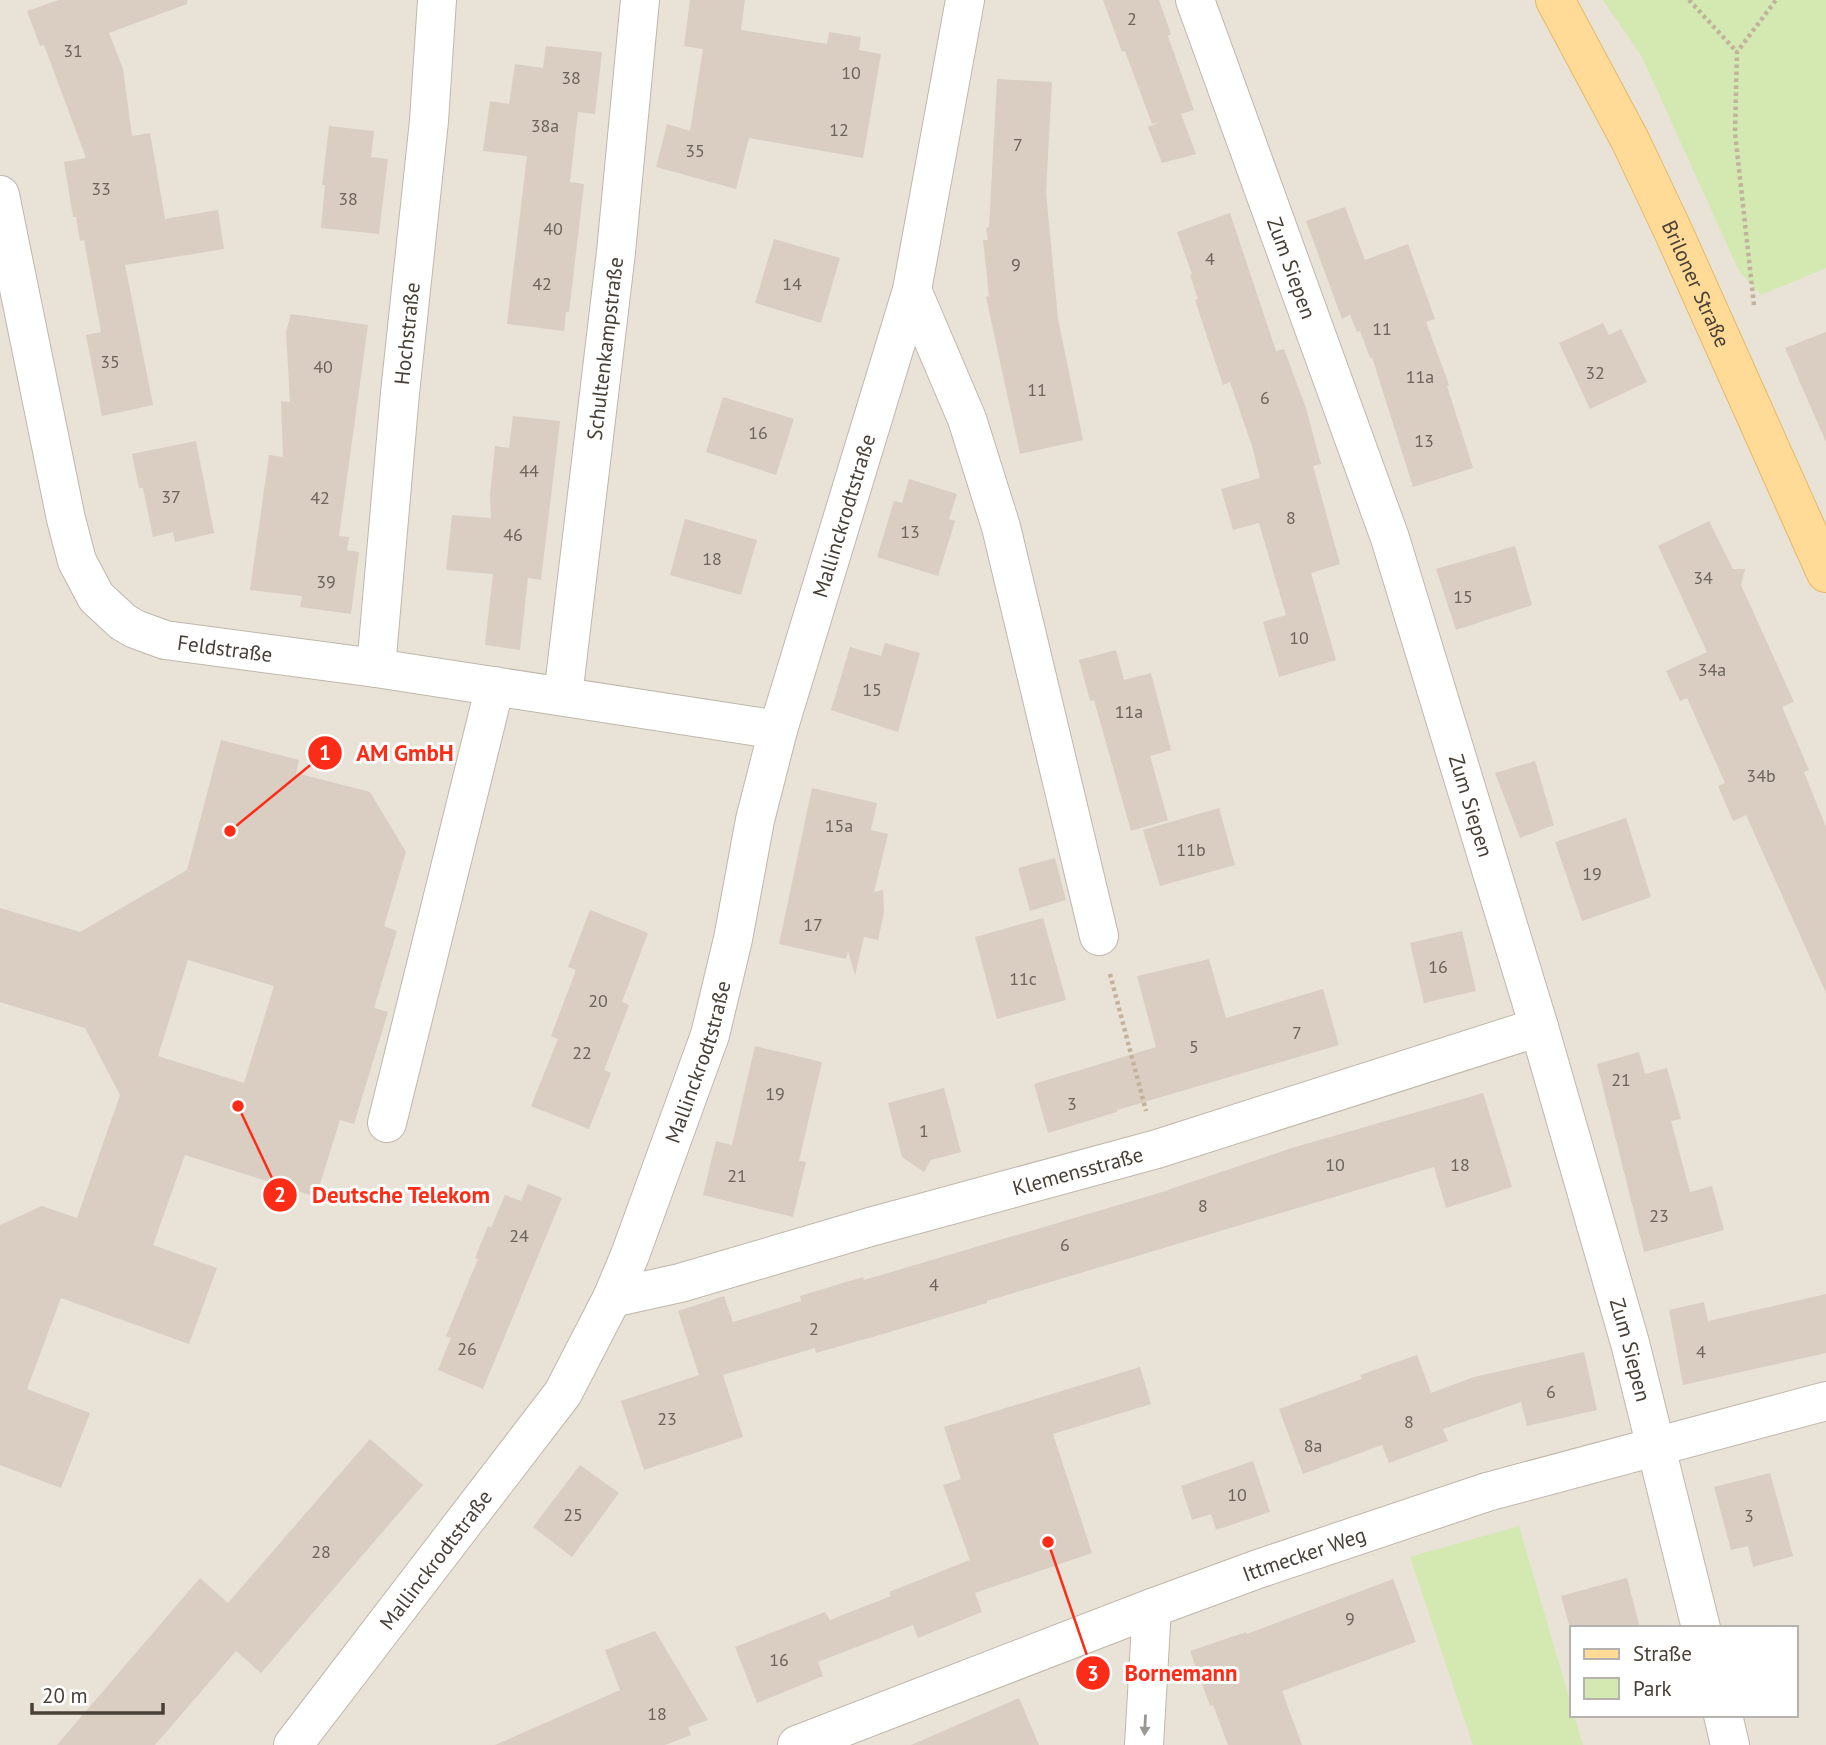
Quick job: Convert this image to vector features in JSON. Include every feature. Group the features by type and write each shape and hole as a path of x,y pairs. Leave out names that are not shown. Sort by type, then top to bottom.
{"main road":[{"name":"Briloner Straße","path":"1555,0 1630,140 1826,573"}],"street":[{"name":"Hochstraße","path":"376,668 400,393 429,121 437,0"},
{"name":"Schultenkampstraße","path":"563,696 616,252 640,0"},
{"name":"Mallinckrodtstraße","path":"293,1745 563,1393 612,1298 673,1142 710,1035 733,939 755,820 778,730 912,290 965,0"},
{"name":"Zum Siepen","path":"1195,0 1390,538 1539,1027 1630,1342 1701,1626"},
{"name":"Feldstraße","path":"0,195 66,519 77,561 96,597 123,622 165,640 376,668 778,730"},
{"path":"912,290 963,409 982,461 1004,540 1100,936"},
{"path":"387,1123 495,686"},
{"name":"Klemensstraße","path":"612,1298 680,1283 870,1227 1157,1149 1539,1027"},
{"name":"Ittmecker Weg","path":"797,1745 1258,1569 1487,1492 1826,1401"},
{"path":"1144,1745 1152,1608"},
{"path":"1723,1717 1730,1745"}],"path":[{"path":"1689,0 1737,52"},
{"path":"1755,309 1735,132 1737,52 1776,0"},
{"path":"1100,936 1157,1149"}],"shaded area":[{"path":"0,0 1826,0 1826,1745 0,1745"}],"green space":[{"path":"1603,0 1826,0 1826,268 1761,295 1739,271 1642,57"},
{"path":"1519,1526 1570,1701 1570,1717 1575,1717 1583,1745 1473,1745 1410,1557"}],"building":[{"path":"59,0 187,0 187,4 109,33 123,69 132,136 150,133 165,219 218,210 224,249 125,265 153,405 102,416 86,335 101,332 84,240 80,241 76,217 73,217 64,162 86,158 44,45 40,46 27,11"},
{"path":"690,0 745,0 741,30 827,44 829,32 861,37 859,50 881,54 863,158 749,138 736,189 656,167 667,124 690,131 703,49 684,46"},
{"path":"1103,0 1159,0 1171,34 1168,36 1194,110 1181,114 1196,154 1162,163 1148,127 1160,122 1152,124"},
{"path":"546,46 602,52 595,114 578,112 570,182 584,184 569,312 566,312 564,331 507,324 527,156 483,151 490,101 509,104 515,64 543,68"},
{"path":"997,79 1052,82 1046,192 1058,319 1083,440 1020,454 986,297 989,296 983,240 988,240 986,228 989,227"},
{"path":"329,126 374,131 371,157 388,159 379,234 321,228 325,185 322,185"},
{"path":"1345,207 1365,260 1408,244 1435,319 1426,322 1449,385 1447,386 1473,468 1413,487 1372,357 1370,358 1360,331 1357,332 1350,315 1342,319 1306,221"},
{"path":"1230,213 1276,351 1284,349 1306,408 1321,464 1313,466 1340,564 1311,573 1336,660 1279,677 1263,622 1286,615 1259,523 1233,530 1221,489 1260,478 1230,382 1223,385 1195,300 1198,299 1190,275 1192,274 1177,232"},
{"path":"774,239 840,258 821,323 755,303"},
{"path":"291,314 368,325 339,536 349,537 347,550 359,552 351,614 300,607 302,596 250,590 269,455 283,457 281,401 290,402 286,332"},
{"path":"1603,323 1609,335 1621,329 1647,382 1590,409 1559,343"},
{"path":"1826,332 1826,442 1785,348"},
{"path":"723,397 794,419 776,475 706,452"},
{"path":"513,416 560,421 541,580 528,578 520,650 485,645 493,574 446,570 452,515 491,518 490,495 495,446 509,448"},
{"path":"196,441 214,533 175,542 173,532 153,537 143,488 139,488 132,454"},
{"path":"909,479 957,494 949,519 955,521 938,576 877,557 894,501 902,503"},
{"path":"685,519 757,540 741,595 670,575"},
{"path":"1709,521 1733,569 1745,569 1741,585 1794,702 1782,707 1809,770 1804,772 1826,827 1826,993 1746,815 1733,821 1718,786 1725,783 1687,698 1680,701 1666,671 1707,652 1658,546"},
{"path":"1515,546 1532,605 1456,630 1436,569"},
{"path":"885,643 920,653 898,732 831,710 850,647 881,656"},
{"path":"1116,650 1124,680 1151,673 1171,750 1150,756 1168,820 1131,831 1094,700 1090,701 1079,660"},
{"path":"221,740 299,760 296,773 370,792 406,852 384,926 397,931 374,1008 388,1012 354,1124 340,1120 316,1197 185,1155 153,1245 217,1268 189,1344 61,1298 27,1389 90,1413 61,1488 0,1465 0,1225 42,1206 77,1218 120,1095 85,1028 0,1002 0,908 80,932 187,870","holes":["188,960 274,986 244,1083 158,1056"]},
{"path":"1535,761 1554,825 1520,838 1495,773"},
{"path":"812,788 877,803 871,830 888,834 874,892 883,890 884,912 878,940 864,937 855,975 848,951 846,959 779,944"},
{"path":"1219,808 1235,865 1160,886 1143,830"},
{"path":"1626,818 1651,897 1582,921 1555,842"},
{"path":"1055,858 1066,900 1030,911 1018,868"},
{"path":"590,910 648,933 622,1002 629,1005 604,1070 611,1073 589,1129 531,1106 558,1039 551,1036 576,970 568,967"},
{"path":"1043,918 1066,1000 997,1019 975,937"},
{"path":"1462,931 1476,991 1424,1003 1410,943"},
{"path":"1209,959 1226,1018 1323,989 1339,1045 1048,1133 1034,1084 1156,1047 1137,976"},
{"path":"755,1046 822,1062 799,1161 806,1162 793,1217 703,1195 716,1141 732,1145"},
{"path":"1639,1052 1645,1074 1667,1068 1681,1119 1671,1121 1690,1192 1712,1186 1724,1230 1644,1252 1597,1064"},
{"path":"944,1088 961,1152 931,1160 924,1172 902,1157 888,1103"},
{"path":"1483,1093 1512,1187 1446,1208 1434,1167 883,1334 816,1353 815,1348 723,1375 743,1437 644,1470 621,1401 699,1375 678,1311 724,1296 733,1322 801,1301 800,1296 863,1277 864,1280 1159,1193 1292,1148"},
{"path":"528,1184 562,1198 483,1389 438,1370 451,1338 446,1336 478,1259 475,1258 488,1226 491,1228 505,1195 521,1201"},
{"path":"1826,1294 1826,1353 1683,1385 1669,1310 1704,1302 1708,1321"},
{"path":"1584,1352 1597,1410 1527,1426 1521,1402 1443,1429 1448,1441 1389,1463 1382,1445 1303,1474 1279,1409 1362,1379 1360,1375 1417,1355 1431,1393 1474,1377"},
{"path":"1140,1367 1151,1404 1053,1434 1092,1553 975,1593 982,1612 918,1638 913,1625 818,1662 823,1676 757,1703 735,1647 825,1612 830,1620 891,1596 889,1592 970,1560 943,1485 961,1479 944,1427"},
{"path":"370,1439 423,1485 261,1673 236,1651 155,1745 57,1745 200,1578 228,1603"},
{"path":"1253,1461 1270,1512 1216,1530 1211,1514 1192,1520 1181,1486"},
{"path":"580,1465 619,1493 572,1557 533,1527"},
{"path":"1770,1473 1793,1556 1753,1567 1748,1546 1731,1550 1714,1487"},
{"path":"1627,1578 1639,1626 1570,1628 1561,1596"},
{"path":"1393,1579 1416,1642 1282,1691 1302,1745 1228,1745 1190,1651 1246,1632 1247,1634"},
{"path":"655,1631 708,1720 688,1727 691,1735 665,1745 495,1745 620,1690 605,1650"},
{"path":"1019,1698 1039,1745 911,1745"}],"place":[{"name":"AM GmbH","path":"230,831"},
{"name":"Deutsche Telekom","path":"238,1106"},
{"name":"Bornemann","path":"1048,1542"}]}
